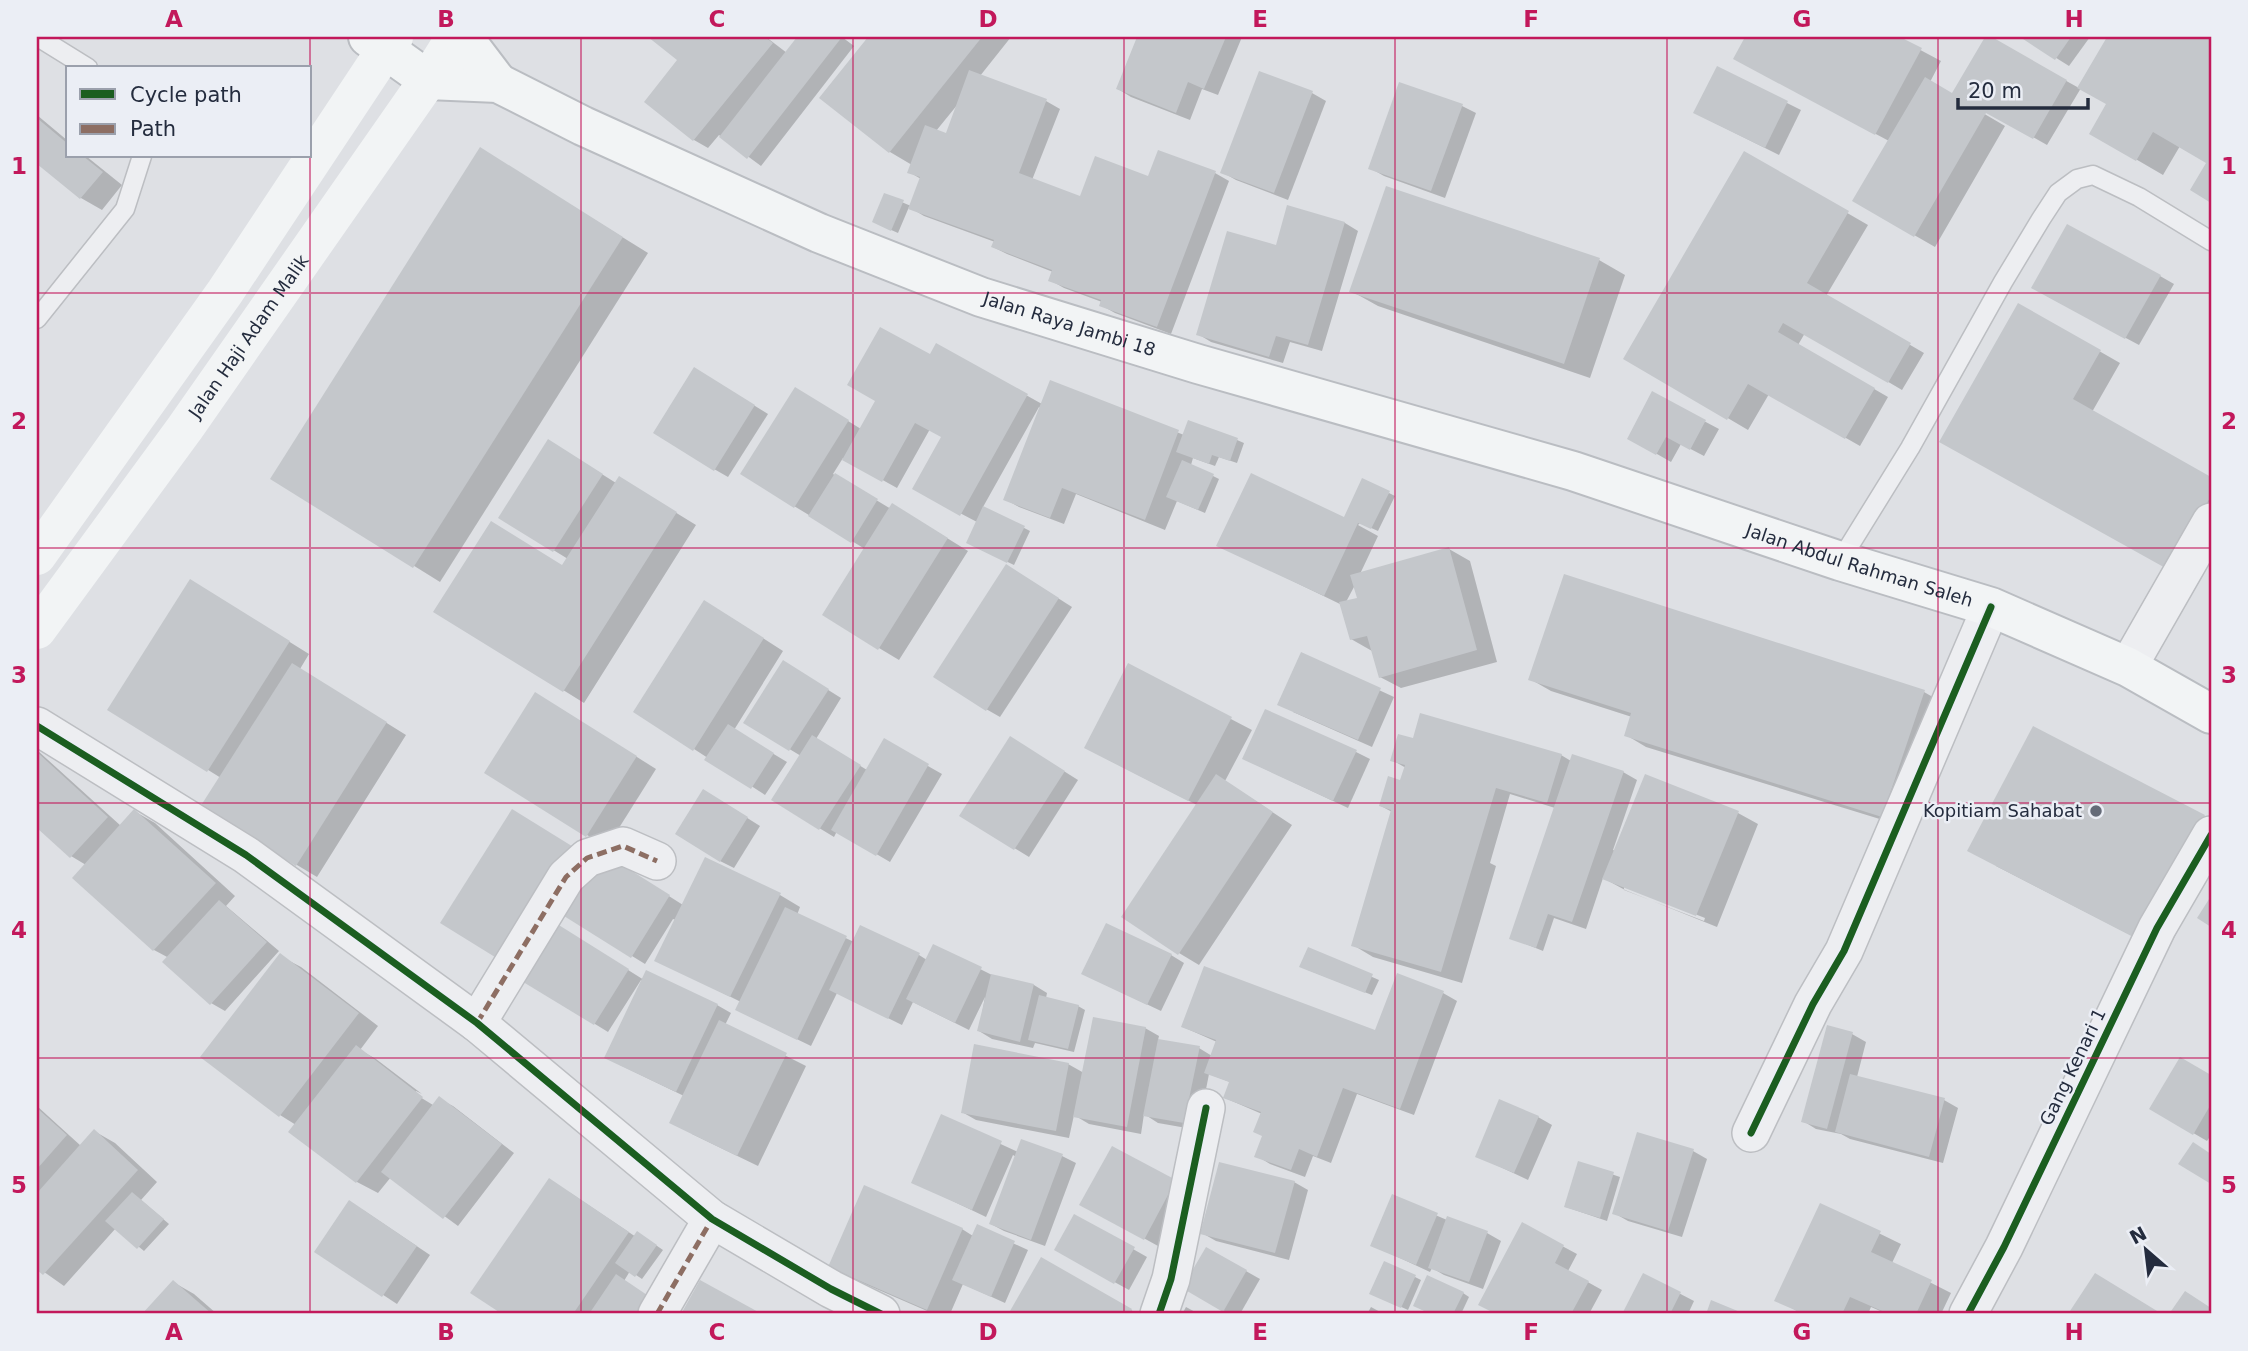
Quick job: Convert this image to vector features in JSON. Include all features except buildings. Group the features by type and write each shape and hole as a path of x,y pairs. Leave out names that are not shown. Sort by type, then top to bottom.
{"main road":[{"name":"Jalan Haji Adam Malik","path":"37,631 185,428 428,80 455,37"},
{"path":"463,37 498,83"},
{"path":"312,154 383,41 428,80 498,83"},
{"name":"Jalan Raya Jambi 18","path":"498,83 583,126 818,233 981,297 1198,364 1573,471"},
{"path":"37,555 225,292 309,158"},
{"name":"Jalan Abdul Rahman Saleh","path":"1573,471 1840,561 1991,607 2128,667 2211,714"}],"street":[{"path":"2128,667 2211,522"},
{"path":"1751,1132 1813,1004 1844,951 1991,607"},
{"path":"37,726 246,855 477,1023 712,1219 831,1289 881,1314"},
{"name":"Gang Kenari 1","path":"1968,1314 2004,1247 2157,928 2211,835"},
{"path":"477,1023 566,877 587,858 623,846 657,861"},
{"path":"1159,1314 1171,1279 1206,1108"},
{"path":"657,1314 712,1219"}],"lane":[{"path":"38,37 85,66"},
{"path":"37,319 125,209 141,158"},
{"path":"1840,561 1910,448 2003,282 2058,193 2077,179 2092,175 2139,197 2211,241"}],"marked path":[{"path":"477,1023 566,877 587,858 623,846 657,861"},
{"path":"657,1314 712,1219"}],"cycle path":[{"path":"1751,1133 1813,1004 1844,951 1991,607"},
{"path":"37,726 246,855 477,1023 712,1219 831,1289 881,1314"},
{"path":"1968,1314 2004,1247 2157,928 2211,835"},
{"path":"1159,1314 1171,1279 1206,1108"}],"place":[{"name":"Kopitiam Sahabat","path":"2096,811"}]}
